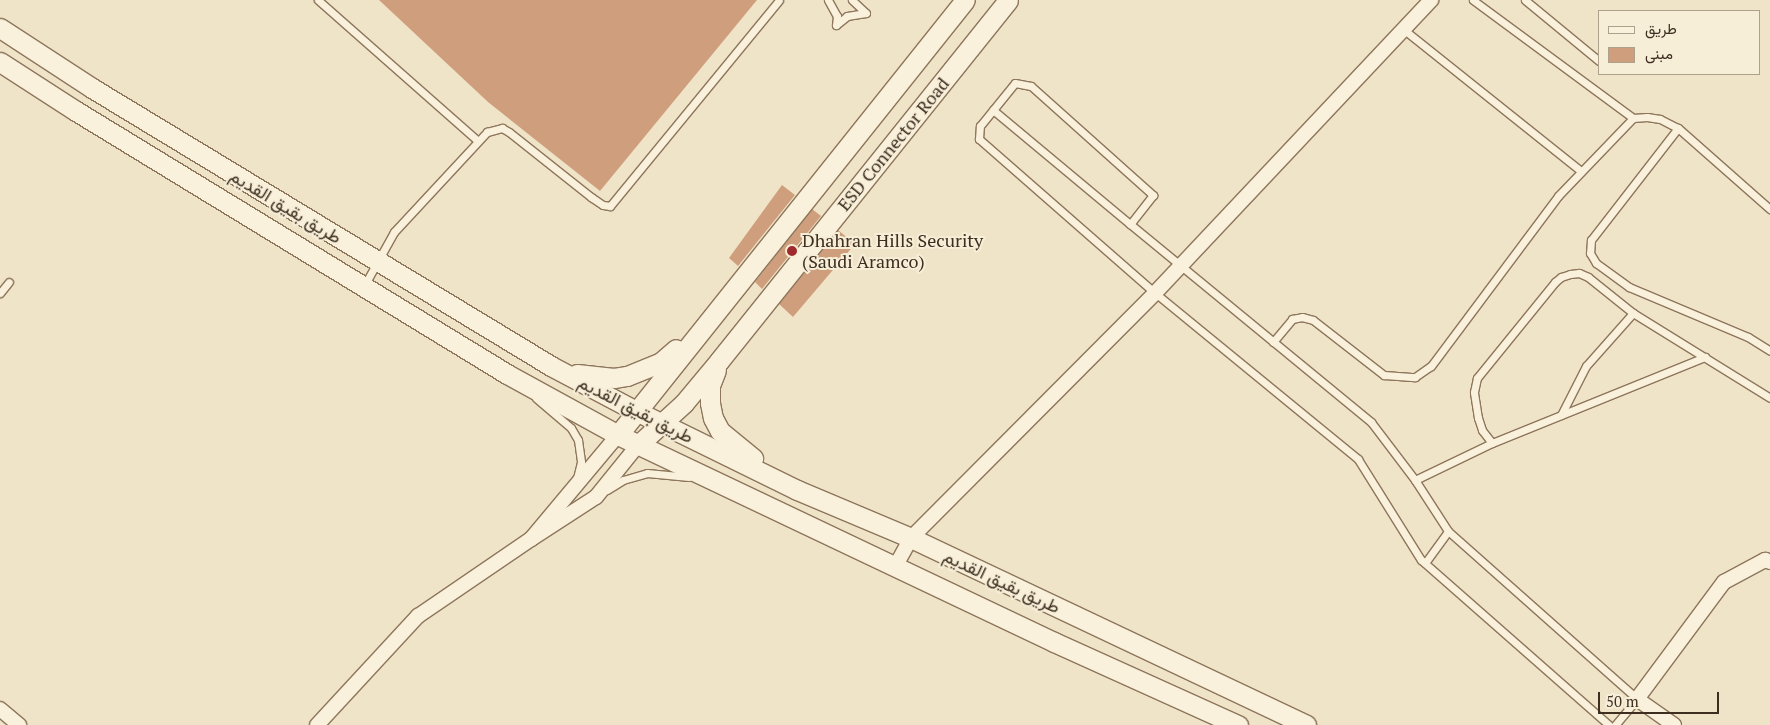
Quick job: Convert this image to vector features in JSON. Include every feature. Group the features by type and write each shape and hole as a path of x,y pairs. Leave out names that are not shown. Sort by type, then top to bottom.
{"main road":[{"name":"ESD Connector Road","path":"618,435 966,0"},
{"name":"ESD Connector Road","path":"638,445 684,403 719,361 1008,0"},
{"name":"طريق بقيق القديم","path":"0,28 92,88 551,366 636,411 797,490 911,538 1306,725"},
{"name":"طريق بقيق القديم","path":"0,62 507,374 618,435 895,567 1238,725"},
{"path":"912,67 937,88"},
{"path":"551,366 581,375 614,378 627,376 660,364 714,314"},
{"path":"719,361 710,386 710,403 713,418 720,431 732,443 797,490"}],"street":[{"path":"895,567 911,538 1155,293 1430,0"},
{"path":"531,539 618,435"},
{"path":"317,725 418,616 596,497 638,445"},
{"path":"1674,725 1637,699 1724,582 1768,559"},
{"path":"0,709 19,725"}],"lane":[{"path":"318,0 478,141"},
{"path":"363,287 394,232 487,132 502,128 596,201 603,206 610,206 778,0"},
{"path":"828,0 837,16 836,26 847,16 866,13 852,0"},
{"path":"1473,0 1632,118 1647,117 1660,119 1678,128 1770,209"},
{"path":"1525,0 1598,60"},
{"path":"1404,29 1581,171"},
{"path":"1130,224 1153,195 1031,86 1015,83 980,126 980,139 1155,293 1358,460 1425,564 1609,725"},
{"path":"993,110 1180,267 1371,422 1415,480 1448,531 1637,699 1615,725"},
{"path":"1273,342 1292,319 1302,317 1313,320 1384,375 1415,377 1431,366 1558,196 1632,118"},
{"path":"1678,128 1590,240 1590,253 1596,263 1629,287 1748,337 1770,352"},
{"path":"1492,443 1482,430 1478,418 1474,392 1477,378 1555,282 1562,277 1579,273 1633,312 1770,398"},
{"path":"0,293 9,282"},
{"path":"1561,415 1586,366 1633,312"},
{"path":"1415,480 1492,443 1705,357"},
{"path":"507,374 571,428 578,440 581,462 573,488"},
{"path":"596,497 623,480 647,473 710,479"},
{"path":"1425,564 1448,531"}],"building":[{"path":"379,0 757,0 600,191 488,102"},
{"path":"782,185 795,195 738,266 729,258"},
{"path":"812,209 821,216 762,289 755,282"},
{"path":"838,230 855,244 793,317 779,304"}],"place":[{"name":"Dhahran Hills Security (Saudi Aramco)","path":"792,251"}]}
